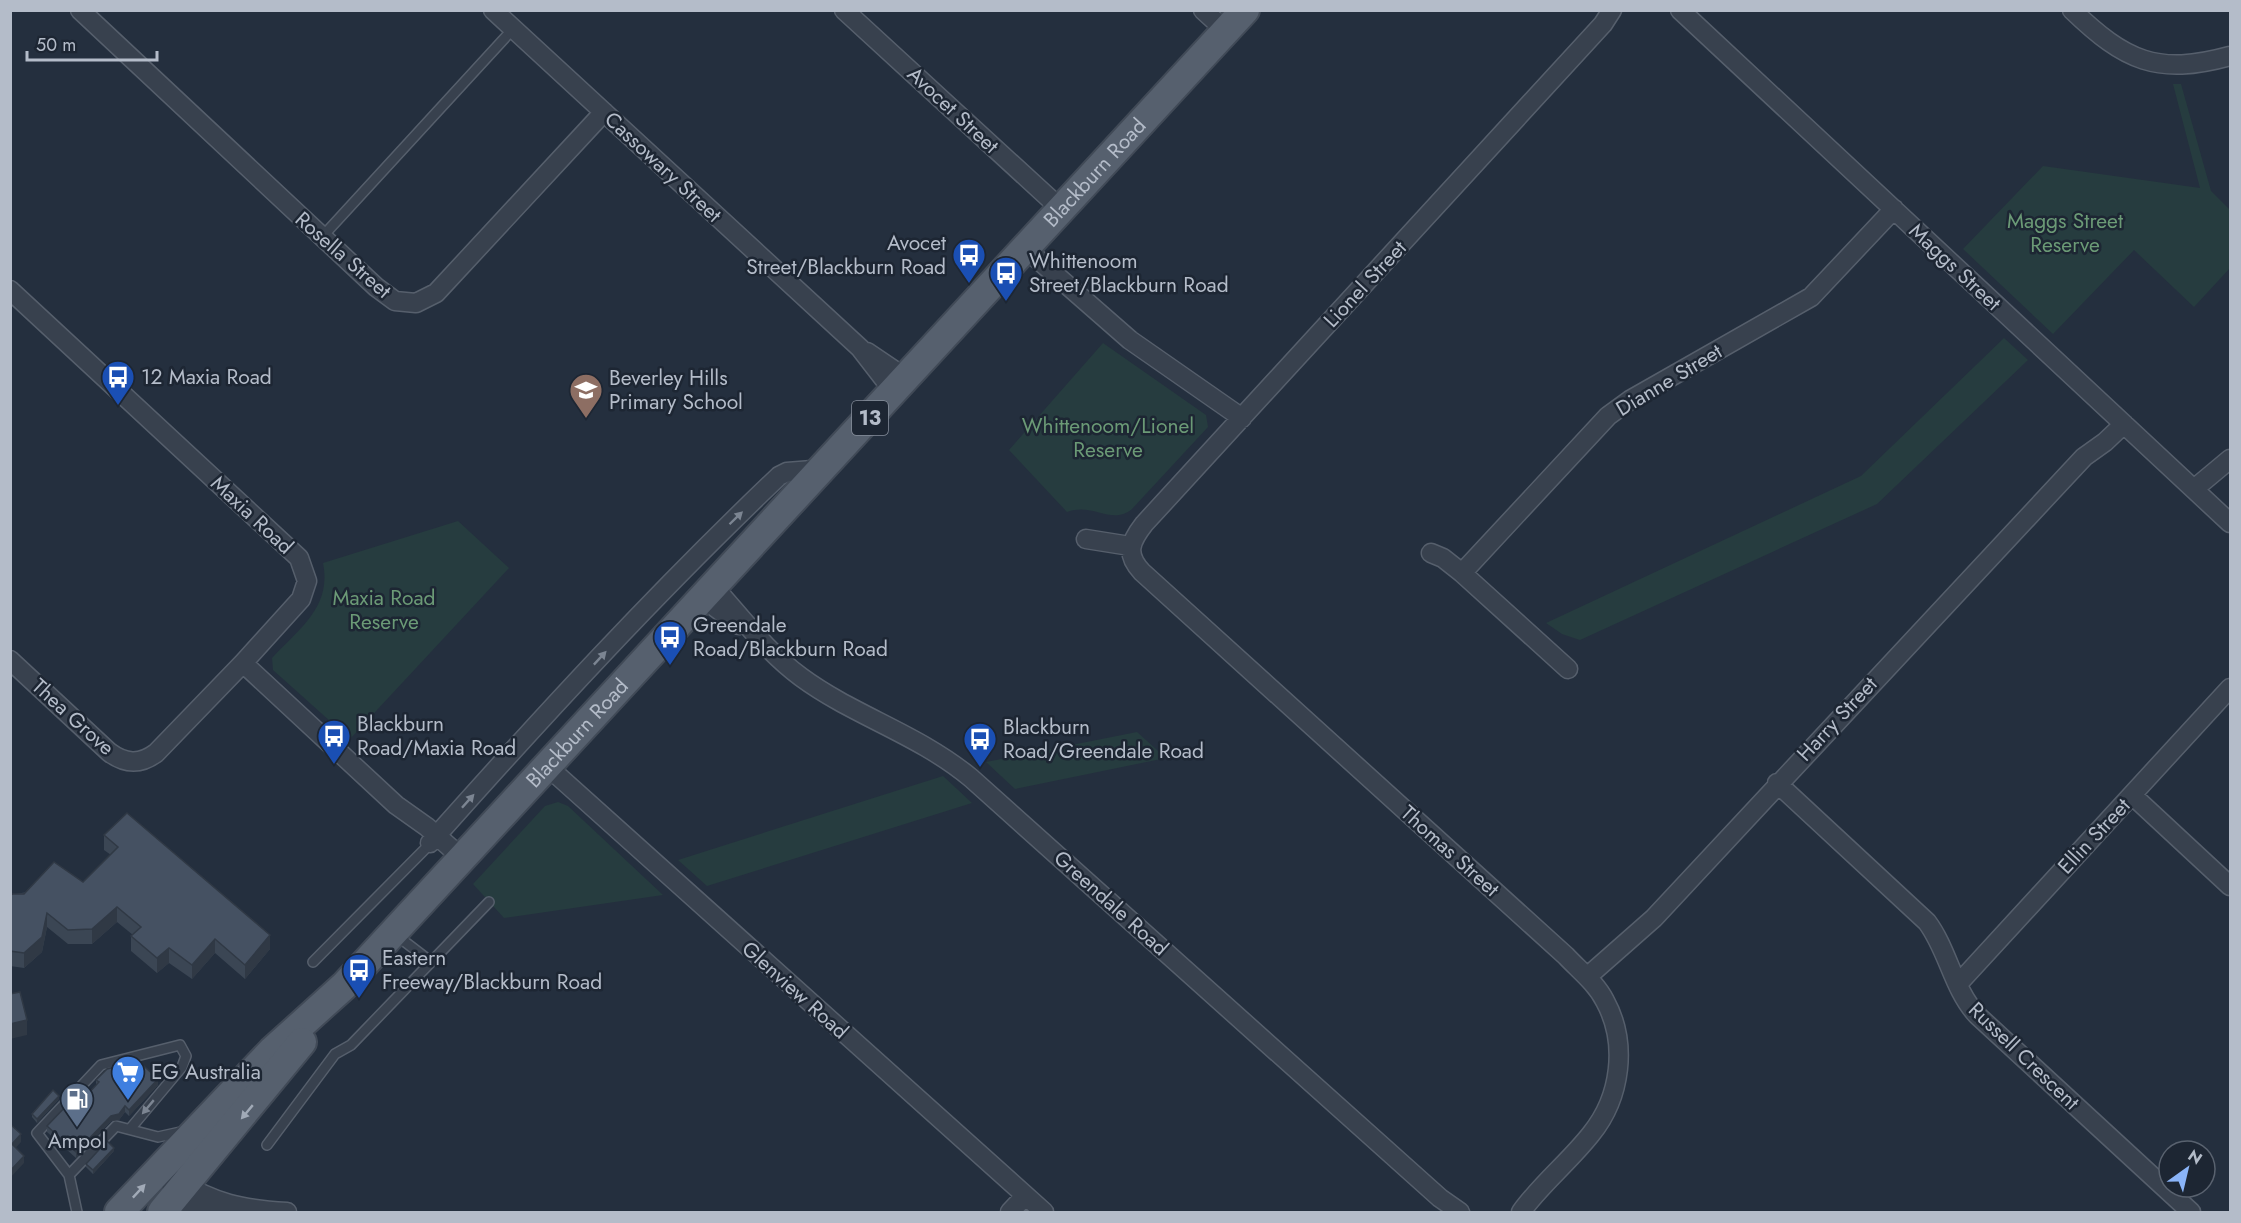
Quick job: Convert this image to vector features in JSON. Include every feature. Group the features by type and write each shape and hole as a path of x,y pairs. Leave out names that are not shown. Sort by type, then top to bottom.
{"main road":[{"name":"Blackburn Road","path":"119,1212 272,1051 332,998 393,933 825,468 1245,10"},
{"name":"Blackburn Road","path":"175,1197 292,1058 332,998"}],"street":[{"name":"Rosella Street","path":"80,10 321,238 395,301 416,303 436,293 604,112"},
{"name":"Cassowary Street","path":"493,10 900,385"},
{"name":"Avocet Street","path":"844,10 1062,210"},
{"path":"1203,10 1226,31"},
{"name":"Lionel Street","path":"1130,546 1144,524 1608,17 1622,10"},
{"name":"Maggs Street","path":"1680,10 2230,523"},
{"path":"2072,10 2106,41 2145,61 2186,65 2230,56"},
{"name":"Dianne Street","path":"1462,573 1608,416 1630,400 1811,297 1894,209"},
{"path":"1026,249 1130,340 1242,418"},
{"name":"Maxia Road","path":"10,290 291,550 303,566 307,581 301,599 243,663"},
{"name":"Harry Street","path":"1587,977 1654,918 1777,783 2084,457 2098,434 2119,420"},
{"path":"2200,495 2230,459"},
{"name":"Blackburn Road","path":"433,840 605,652 720,533 779,476 787,472 825,468"},
{"path":"2200,495 2230,469"},
{"path":"1086,539 1130,546"},
{"name":"Thomas Street","path":"1130,546 1131,559 1142,572 1587,977 1601,994 1612,1018 1619,1052 1612,1098 1599,1124 1526,1205 1512,1212"},
{"path":"1431,553 1443,558 1462,573 1569,669"},
{"name":"Greendale Road","path":"709,593 801,677 945,756 1440,1198 1460,1212"},
{"path":"243,663 457,863"},
{"name":"Thea Grove","path":"13,668 109,752 122,760 138,762 156,753 243,663"},
{"name":"Ellin Street","path":"1958,984 2230,688"},
{"name":"Glenview Road","path":"547,766 1032,1206"},
{"name":"Russell Crescent","path":"1777,783 1927,922 1939,941 1965,1001 1982,1020 2191,1212"},
{"path":"2132,795 2230,886"},
{"path":"159,1169 175,1197 196,1208 217,1212"},
{"path":"175,1197 208,1198 250,1210"},
{"name":"Greendale Road","path":"1440,1198 1452,1212"},
{"path":"1010,1212 1032,1206"},
{"path":"230,1212 250,1210 287,1212"}],"lane":[{"path":"321,238 513,29"},
{"path":"313,962 433,840"},
{"path":"267,1145 335,1054 351,1045 489,902"},
{"path":"393,933 430,961"},
{"path":"77,1212 69,1175 37,1133 101,1065 180,1045 186,1056 182,1067 130,1129"},
{"path":"69,1175 116,1126 158,1137 200,1127"}],"green space":[{"name":"Maggs Street Reserve","path":"2173,84 2181,84 2211,191 2230,210 2230,268 2194,307 2134,250 2053,334 1963,249 2043,166 2200,188"},
{"path":"2004,338 2028,360 1877,504 1580,640 1562,634 1546,623 1861,476"},
{"name":"Whittenoom/Lionel Reserve","path":"1103,343 1206,415 1208,427 1132,509 1124,514 1109,515 1086,510 1067,512 1009,450"},
{"name":"Maxia Road Reserve","path":"458,521 509,568 350,739 273,670 272,658 302,627 318,605 325,579 323,563"},
{"path":"1137,732 1166,758 1015,789 986,762"},
{"path":"943,776 972,803 707,886 678,860"},
{"path":"558,802 568,806 663,895 504,918 473,884 545,806"}],"building":[{"path":"127,813 270,935 245,965 215,939 192,965 169,948 157,958 131,936 141,927 117,907 92,929 68,930 47,913 42,937 24,953 10,951 10,895 24,894 54,862 83,882 118,847 104,835"},
{"path":"20,992 27,1020 10,1024 10,994"},
{"path":"135,1058 158,1079 129,1110 125,1106 119,1114 111,1116 76,1152 47,1126 69,1103 75,1108 99,1082 96,1080 107,1069 130,1063"},
{"path":"53,1090 59,1096 37,1119 32,1114"},
{"path":"10,1126 21,1134 12,1144 24,1156 10,1171"},
{"path":"107,1141 114,1148 93,1170 86,1164"}],"place":[{"name":"Avocet Street/Blackburn Road","path":"969,284"},
{"name":"Whittenoom Street/Blackburn Road","path":"1006,302"},
{"name":"12 Maxia Road","path":"118,406"},
{"name":"Beverley Hills Primary School","path":"586,419"},
{"name":"Greendale Road/Blackburn Road","path":"670,666"},
{"name":"Blackburn Road/Maxia Road","path":"334,765"},
{"name":"Blackburn Road/Greendale Road","path":"980,768"},
{"name":"Eastern Freeway/Blackburn Road","path":"359,999"},
{"name":"EG Australia","path":"128,1101"},
{"name":"Ampol","path":"77,1128"}]}
